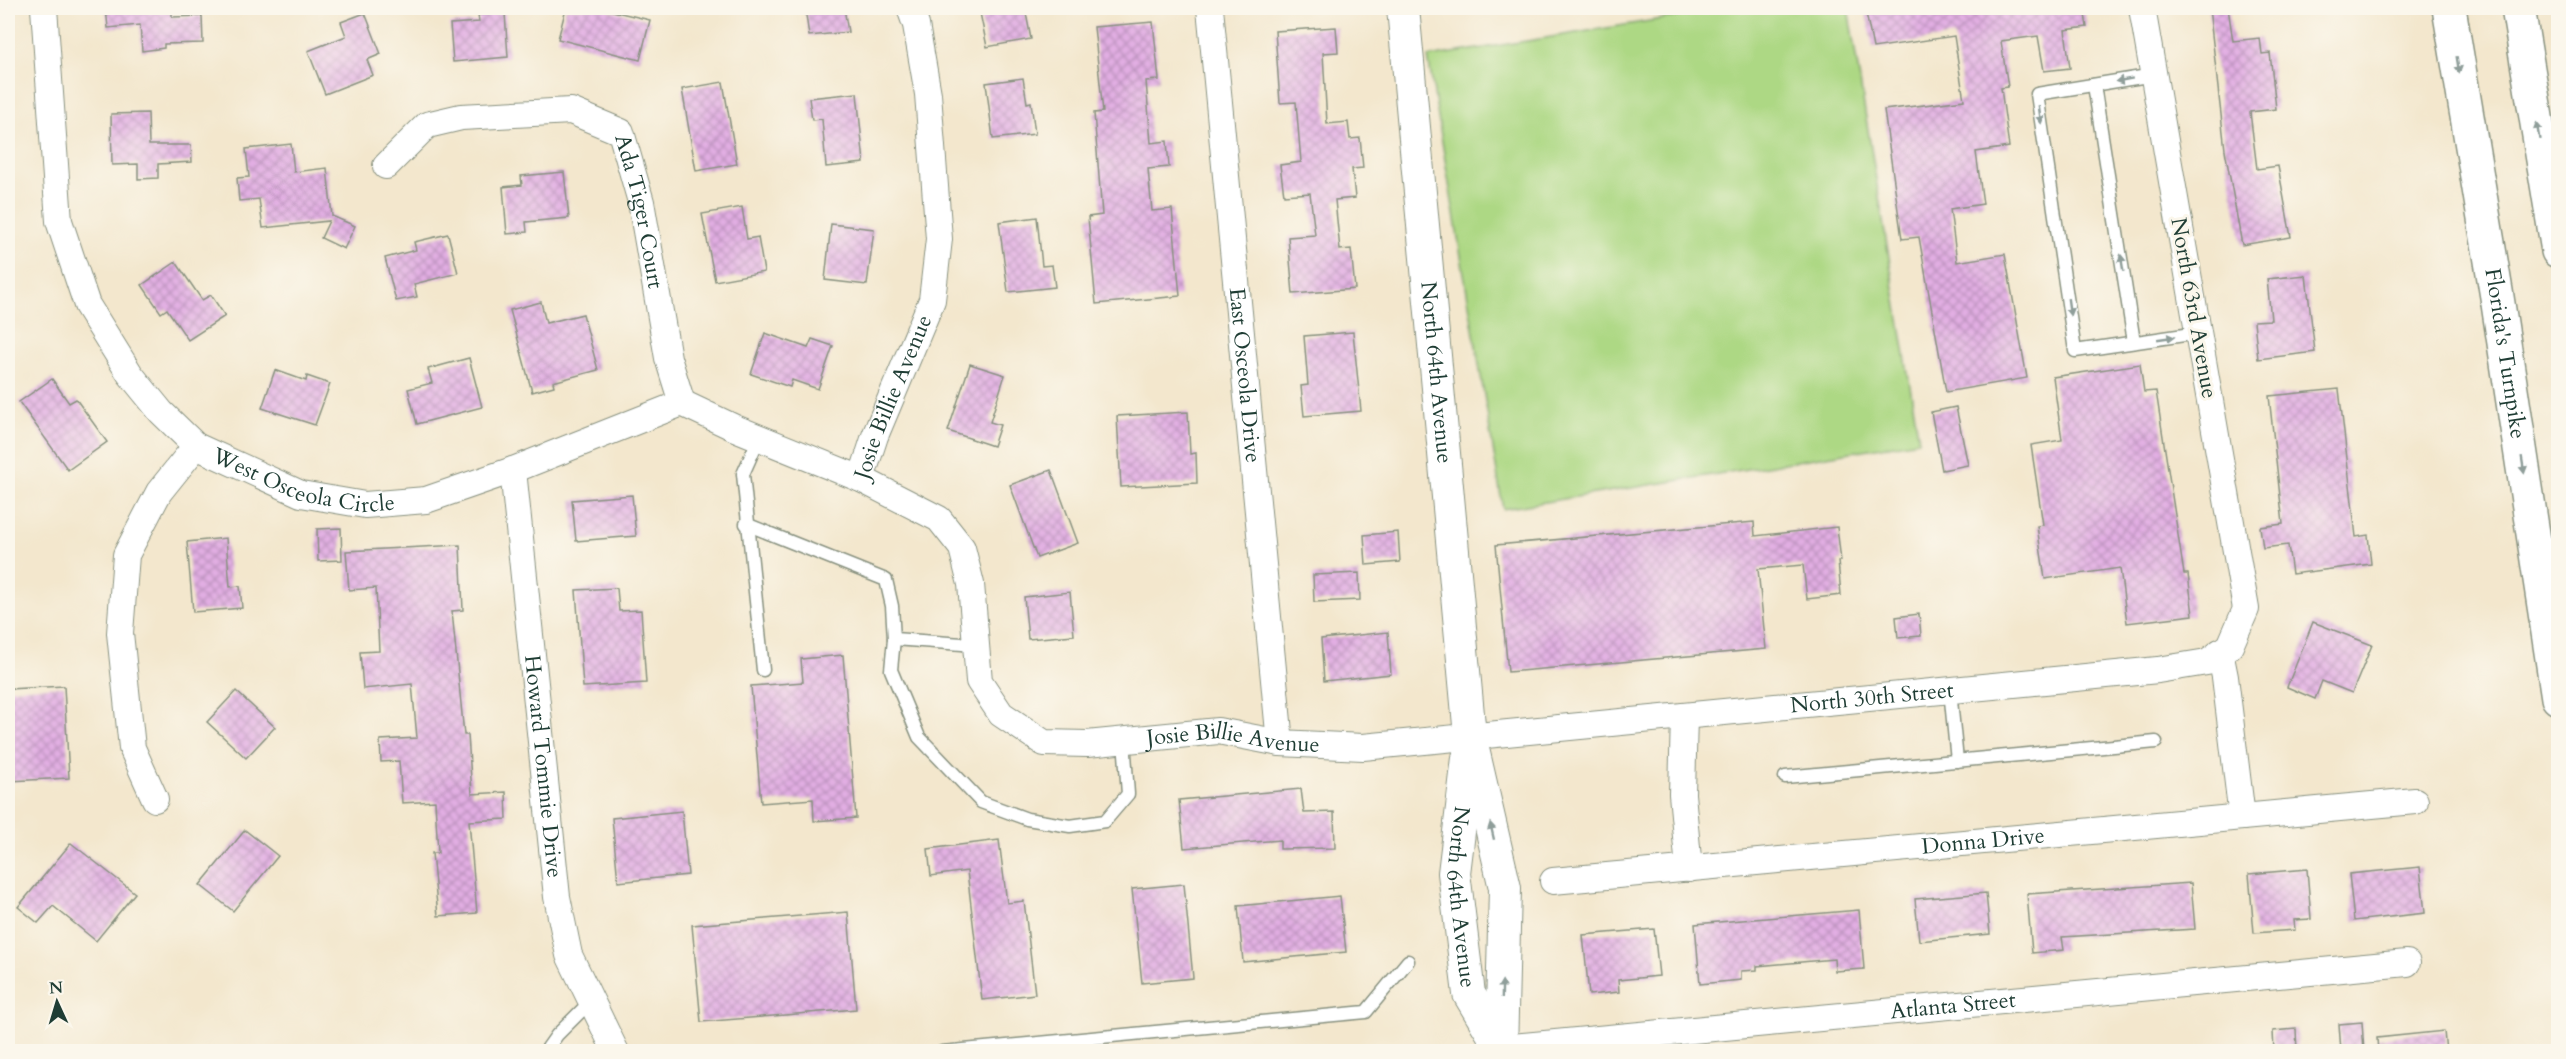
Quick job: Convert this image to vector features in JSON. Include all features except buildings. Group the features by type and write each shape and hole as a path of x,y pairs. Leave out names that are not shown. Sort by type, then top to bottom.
{"highway":[{"name":"Florida's Turnpike","path":"2449,8 2497,297 2559,698"},
{"path":"2518,8 2559,251"}],"street":[{"name":"West Osceola Circle","path":"44,8 59,221 87,305 130,374 161,412 196,446 302,495 365,505 426,500 513,470 682,403"},
{"name":"Josie Billie Avenue","path":"910,8 916,25 928,94 939,239 932,300 876,436 861,479 939,519 962,548 971,584 979,681 1001,714 1044,742 1087,744 1218,731 1281,743 1363,747 1470,736"},
{"name":"East Osceola Drive","path":"1209,8 1281,743"},
{"name":"North 64th Avenue","path":"1403,8 1470,736 1505,888 1501,1050"},
{"name":"North 63rd Avenue","path":"2142,8 2246,609"},
{"name":"Ada Tiger Court","path":"386,166 427,125 460,117 571,111 621,132 641,202 668,358 682,403"},
{"path":"682,403 759,438 861,479"},
{"path":"155,799 132,748 120,633 126,555 159,492 196,446"},
{"name":"Howard Tommie Drive","path":"513,470 557,897 569,955 616,1052"},
{"name":"North 30th Street","path":"1470,736 2158,670 2207,662 2230,646 2246,609"},
{"path":"2220,652 2226,676 2242,817"},
{"path":"1684,716 1682,794 1689,869"},
{"name":"North 64th Avenue","path":"1470,736 1454,873 1469,994 1501,1050"},
{"name":"Donna Drive","path":"1552,882 2415,801"},
{"name":"Atlanta Street","path":"1501,1050 2407,963"}],"lane":[{"path":"2154,75 2037,94 2075,351 2198,333"},
{"path":"2094,85 2134,342"},
{"path":"759,438 743,474 746,524 763,670"},
{"path":"746,524 886,580 892,606 894,639 891,670 919,737 981,802 1027,819 1070,825 1105,821 1128,794 1124,740"},
{"path":"894,639 976,645"},
{"path":"1950,690 1957,761"},
{"path":"1785,777 2156,742"},
{"path":"942,1052 1366,1012 1408,961"},
{"path":"545,1052 557,1035 591,1001"}],"green space":[{"path":"1729,8 1848,8 1919,441 1503,509 1428,57"}]}
